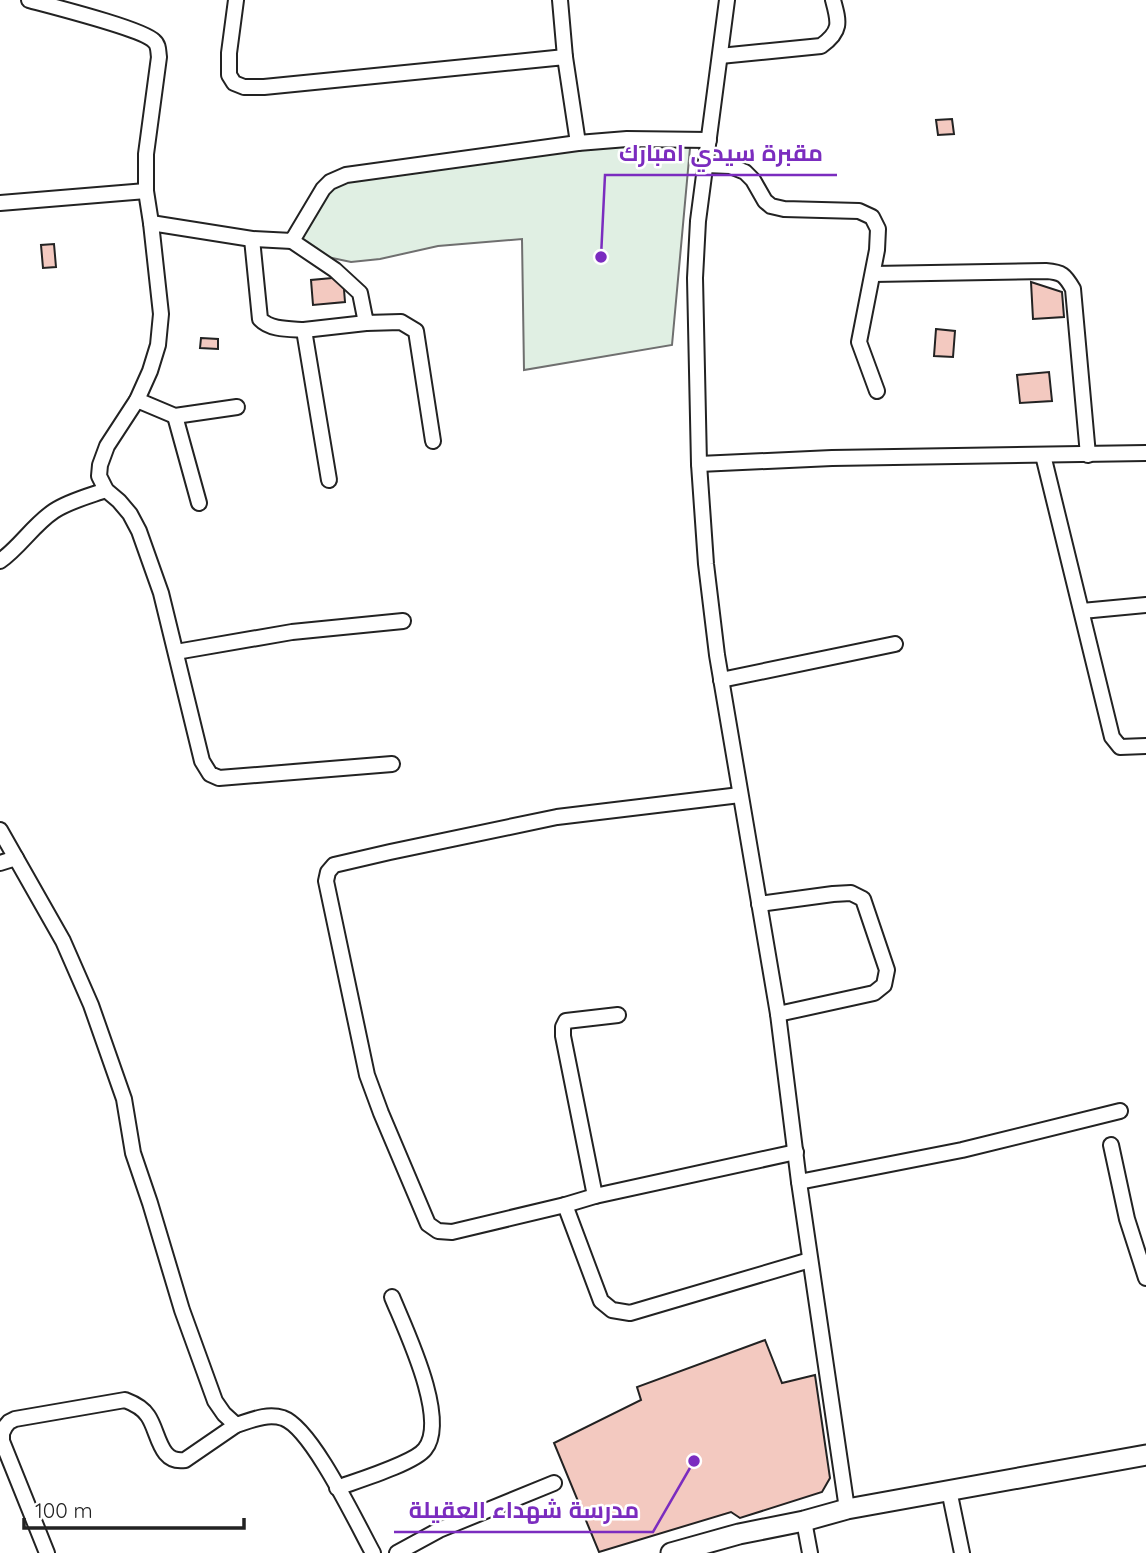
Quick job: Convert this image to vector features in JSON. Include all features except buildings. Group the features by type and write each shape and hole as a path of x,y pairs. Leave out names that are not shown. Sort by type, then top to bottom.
{"street":[{"path":"29,0 135,31 153,39 157,45 159,57 146,154 146,191 161,314 158,345 137,400 102,457 99,476 106,490 130,514 139,531 161,593 202,761 210,774 219,778 392,764"},
{"path":"236,0 229,75 234,83 244,87 278,86 565,57"},
{"path":"560,0 565,57 578,143"},
{"path":"727,0 698,221 695,278 699,464 706,564 721,680 778,1014 799,1182 847,1508"},
{"path":"720,56 821,46 831,39 836,31 838,21 833,0"},
{"path":"292,241 323,189 346,174 578,143 627,139 709,141"},
{"path":"705,165 730,166 745,173 771,206 784,209 859,211 872,218 878,229 877,250 859,342 877,391"},
{"path":"0,203 146,191"},
{"path":"151,223 252,239 292,241 335,270 360,293 366,323"},
{"path":"252,239 260,319 265,324 304,330 401,322 416,331 433,440"},
{"path":"873,274 1060,272 1073,289 1088,454"},
{"path":"304,330 329,480"},
{"path":"137,400 175,416 237,407"},
{"path":"175,416 199,503"},
{"path":"699,464 832,458 1146,453"},
{"path":"1043,455 1112,737 1120,747 1146,746"},
{"path":"0,561 54,511 106,490"},
{"path":"1082,611 1146,605"},
{"path":"176,652 292,632 403,621"},
{"path":"721,680 895,644"},
{"path":"740,795 557,817 346,861 334,865 328,872 326,881 367,1075 428,1224 438,1231 452,1232 595,1196 796,1152"},
{"path":"0,830 63,941 92,1005 124,1099 133,1153 182,1310 215,1401 236,1425"},
{"path":"0,863 16,858"},
{"path":"759,904 851,893 863,900 887,970 884,985 874,993 778,1014"},
{"path":"595,1196 563,1027 566,1021 618,1015"},
{"path":"799,1182 962,1150 1120,1111"},
{"path":"1111,1145 1127,1219 1146,1278"},
{"path":"565,1205 601,1301 612,1310 630,1313 810,1260"},
{"path":"338,1488 408,1461 424,1451 432,1436 424,1374 392,1297"},
{"path":"47,1553 1,1441 5,1427 15,1419 125,1400 134,1403 147,1414 167,1456 176,1461 185,1460 236,1425 269,1415 286,1419 302,1432 321,1457 373,1553"},
{"path":"678,1552 847,1508 1146,1455"},
{"path":"397,1553 439,1530 554,1483"},
{"path":"949,1490 962,1553"},
{"path":"804,1521 810,1553"}],"green space":[{"path":"636,143 690,148 672,345 524,370 522,239 438,246 380,259 351,262 318,255 303,244 295,231 334,181 432,170 449,164"}],"place":[{"name":"مقبرة سيدي امبارك","path":"601,257"},
{"name":"مدرسة شهداء العقيلة","path":"694,1461"}]}
